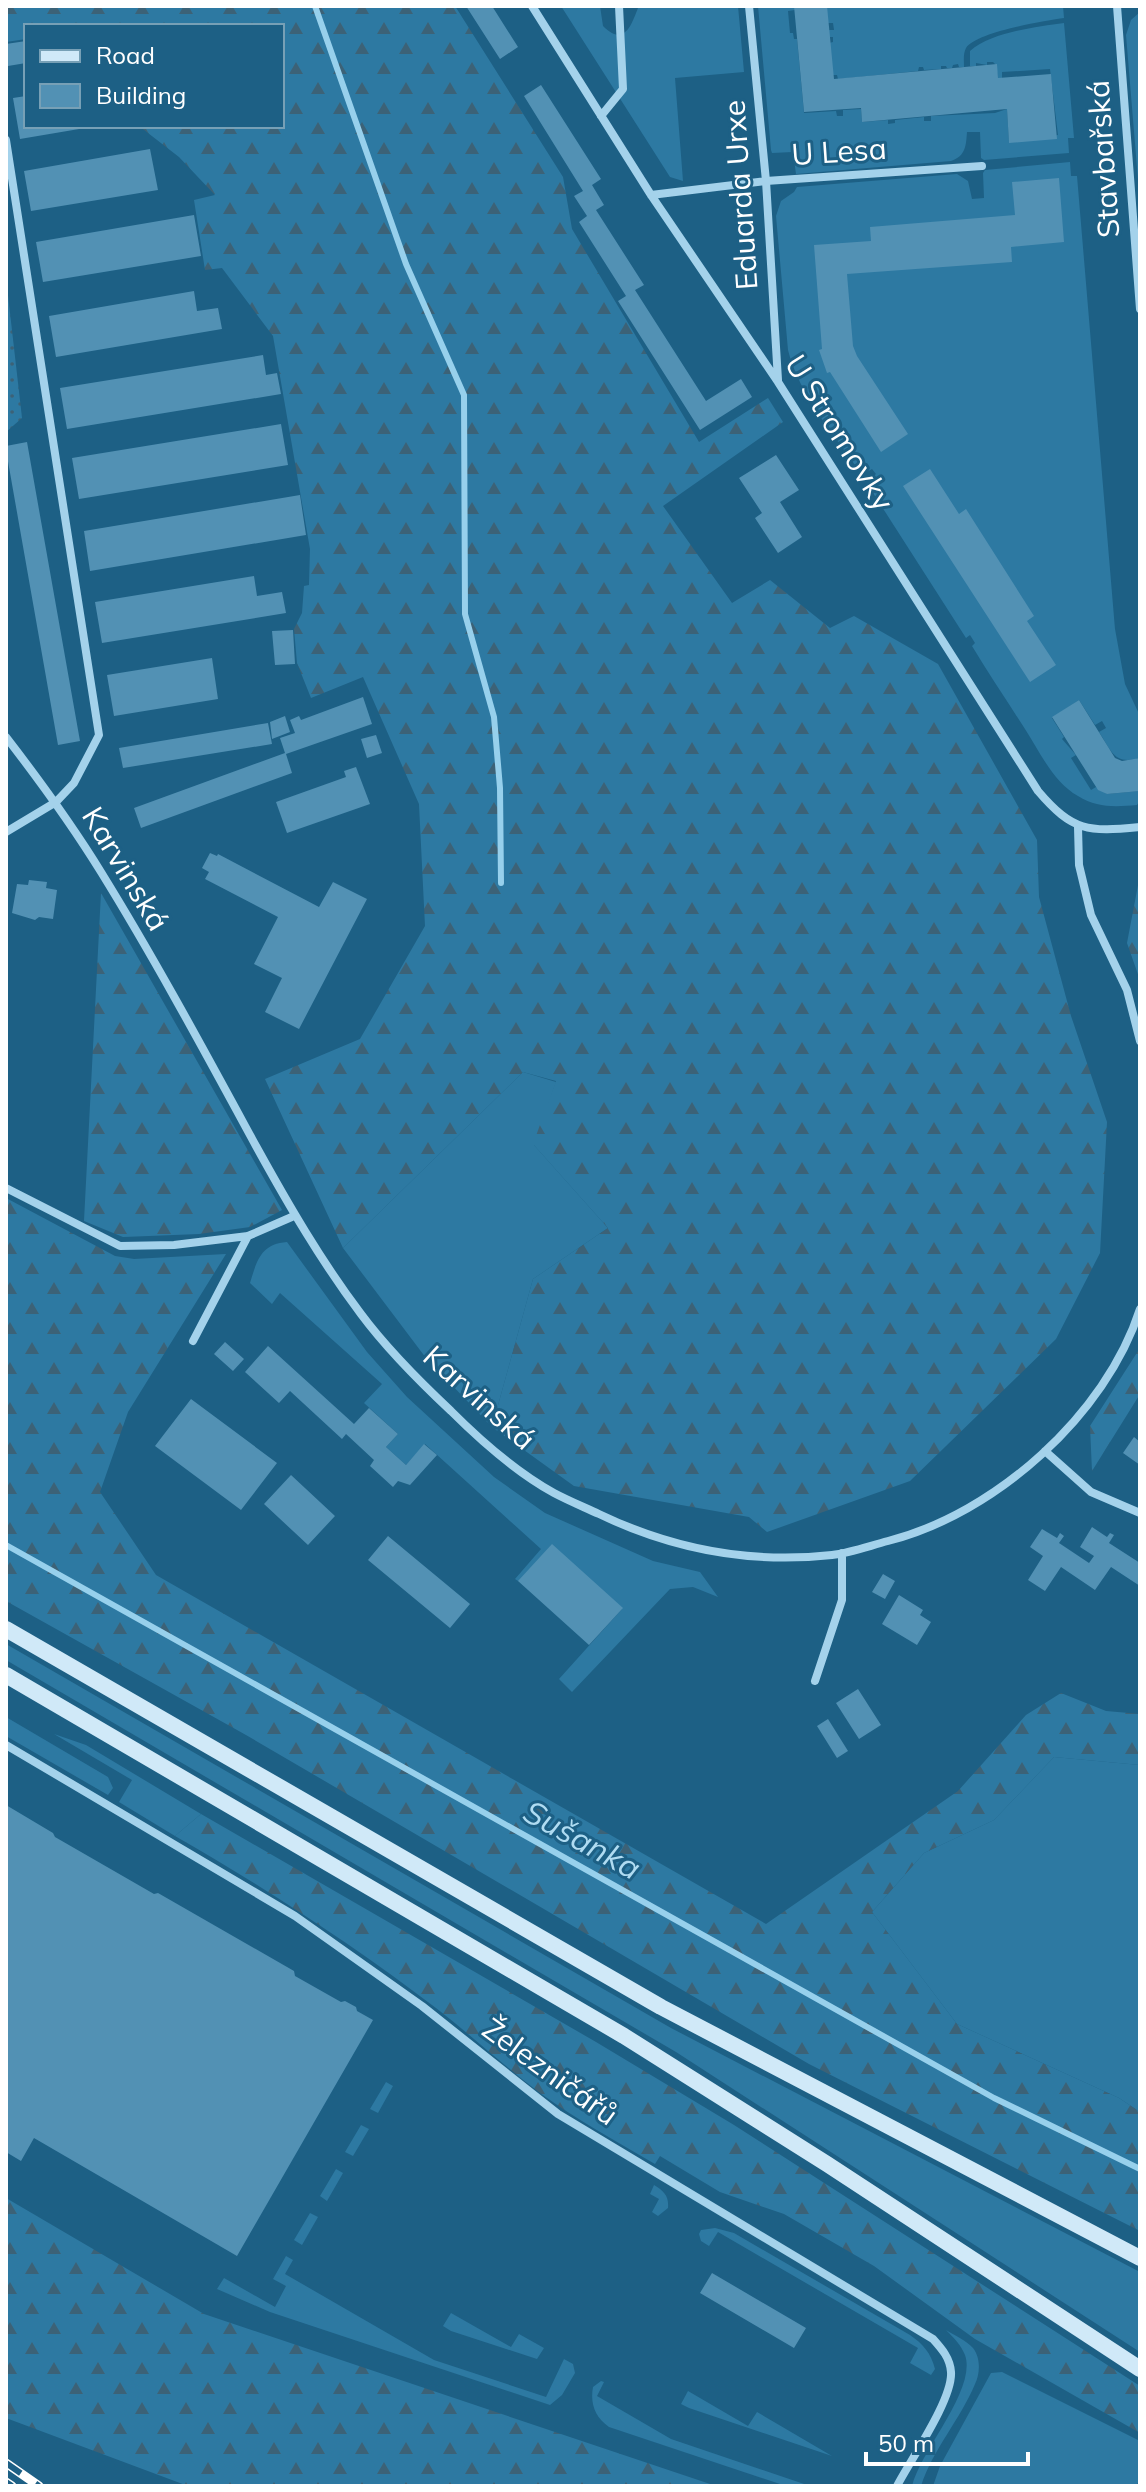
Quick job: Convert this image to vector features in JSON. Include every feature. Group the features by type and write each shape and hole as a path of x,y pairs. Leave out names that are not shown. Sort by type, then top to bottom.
{"main road":[{"path":"6,1629 661,2007 1140,2258"},
{"path":"6,1675 624,2036 827,2164 1140,2369"}],"street":[{"name":"U Stromovky","path":"532,6 651,195 778,382 1038,791 1056,812 1078,827"},
{"path":"601,116 623,89 619,6"},
{"name":"Eduarda Urxe","path":"749,6 766,181 778,382"},
{"name":"Stavbařská","path":"1117,6 1140,309"},
{"path":"6,140 99,735 74,783 56,802 6,832"},
{"name":"U Lesa","path":"651,195 766,181 982,166"},
{"name":"Karvinská","path":"6,737 56,802 103,874 294,1216 362,1316 419,1381 482,1442 551,1491 629,1529 692,1548 764,1559 842,1553 904,1537 972,1506 1012,1480 1045,1451 1095,1394 1131,1336 1140,1309"},
{"path":"1140,827 1111,830 1078,827 1079,865 1091,915 1127,990 1140,1041"},
{"path":"6,1188 120,1246 174,1245 248,1236 294,1216"},
{"path":"193,1341 248,1236"},
{"path":"1045,1451 1091,1492 1138,1512"},
{"path":"815,1681 842,1600 842,1553"},
{"name":"Železničářů","path":"10,1748 295,1916 422,2006 558,2114 933,2339 950,2362 952,2375 948,2393 897,2486"}],"green space":[{"path":"6,6 455,6 563,177 572,229 699,442 768,398 783,422 663,506 732,603 770,580 830,628 854,616 938,664 1037,840 1039,897 1071,1016 1107,1122 1100,1253 1056,1339 910,1481 767,1532 749,1517 574,1486 492,1427 533,1279 608,1228 533,1144 556,1081 523,1072 343,1248 265,1079 360,1039 425,926 419,804 363,677 311,698 297,663 294,629 302,613 304,586 309,585 310,549 273,336 222,268 205,270 194,200 215,195 179,157 142,128 284,128 284,24 24,24 24,39 6,42"},
{"path":"561,6 600,6 603,26 616,35 626,32 638,8 738,6 744,72 675,78 683,181 670,177"},
{"path":"758,6 795,8 788,11 790,33 797,39 804,113 836,111 837,116 843,116 843,110 861,109 862,122 888,120 888,124 895,123 895,120 924,117 924,121 931,121 931,116 995,113 1007,109 1009,142 1058,135 1050,69 1002,72 1002,79 998,78 993,62 970,66 970,51 1002,35 1064,23 1074,138 1068,138 1069,153 984,160 981,158 980,132 967,132 962,153 951,161 796,174 793,152 772,153 771,150"},
{"path":"826,6 1063,6 1064,18 1011,28 972,42 966,48 964,67 958,64 952,68 941,66 941,69 924,70 919,67 918,71 838,79 837,75 832,75 829,43 833,42 833,37 829,37 828,30 834,30 833,23 828,23"},
{"path":"1140,12 1140,204 1126,35 1131,20"},
{"path":"1070,162 1071,176 1077,176 1115,629 1125,684 1140,716 1140,758 1124,760 1115,755 1099,732 1106,728 1102,721 1095,725 1079,700 1052,718 1064,737 1062,739 1076,755 1071,758 1091,790 1096,787 1107,794 1139,791 1137,805 1092,803 1069,790 1054,775 972,646 975,643 970,635 966,638 866,482 876,474 872,469 862,475 830,431 809,399 788,350 776,216 781,201 797,187 957,174 968,181 972,199 984,198 985,170"},
{"path":"6,278 22,418 6,432"},
{"path":"1140,881 1140,980 1127,943"},
{"path":"101,893 282,1210 250,1227 199,1234 123,1237 84,1221"},
{"path":"523,1072 556,1082 534,1145 608,1228 533,1279 492,1427 426,1358 343,1248"},
{"path":"6,1198 115,1256 134,1259 226,1254 128,1412 100,1492 156,1575 766,1924 958,1791 1026,1715 1061,1693 1106,1711 1140,1714 1140,1765 1054,1757 994,1820 924,1853 872,1912 957,2024 1119,2098 1140,2112 1140,2231 809,2064 246,1735 6,1601"},
{"path":"287,1242 367,1352 407,1397 494,1477 545,1513 653,1561 700,1572 718,1597 693,1587 670,1589 572,1692 559,1679 622,1609 515,1579 541,1549 425,1444 406,1465 386,1447 398,1434 364,1403 382,1384 280,1293 272,1304 250,1283 261,1255 271,1246"},
{"path":"1140,1348 1140,1394 1092,1471 1090,1426"},
{"path":"6,1644 671,2028 1140,2272 1140,2352 676,2052 6,1660"},
{"path":"6,1717 108,1777 113,1788 108,1795 6,1736"},
{"path":"54,1734 86,1745 201,1814 175,1836 119,1802 132,1780"},
{"path":"1054,1757 1140,1765 1140,2112 1119,2098 957,2024 872,1912 924,1853 994,1820"},
{"path":"201,1814 734,2125 1140,2386 1140,2433 975,2339 874,2266 784,2214 720,2192 660,2156 655,2164 568,2112 373,1962 276,1897 175,1836"},
{"path":"386,2082 393,2086 378,2113 370,2109"},
{"path":"361,2125 369,2129 353,2156 345,2152"},
{"path":"336,2169 343,2173 327,2201 320,2196"},
{"path":"654,2185 668,2200 668,2208 658,2216 652,2212 659,2199 650,2194"},
{"path":"6,2198 204,2314 716,2486 188,2486 6,2418"},
{"path":"310,2213 318,2217 302,2245 294,2240"},
{"path":"715,2228 734,2233 910,2335 926,2349 935,2369 931,2375 910,2363 918,2348 718,2232 709,2246 701,2241 701,2230"},
{"path":"286,2256 293,2260 285,2274 434,2360 546,2397 564,2359 573,2364 575,2373 562,2395 550,2405 270,2312 217,2289 224,2278 275,2307 286,2286 273,2279"},
{"path":"451,2313 511,2347 519,2334 544,2348 537,2359 451,2331 443,2326"},
{"path":"946,2330 976,2352 978,2376 921,2486 912,2486 917,2471 956,2402 967,2369 963,2351"},
{"path":"1002,2372 1140,2441 1140,2481 1135,2486 933,2486 940,2466 991,2373"},
{"path":"604,2382 597,2396 671,2439 810,2486 786,2486 609,2427 600,2419 592,2399 593,2387"},
{"path":"688,2391 748,2426 757,2412 832,2456 689,2408 681,2404"}],"building":[{"path":"466,6 492,6 518,47 500,59"},
{"path":"794,6 827,6 834,79 997,64 998,78 1051,74 1057,139 1009,143 1007,109 862,122 861,108 804,112"},
{"path":"24,41 24,63 8,66 6,44"},
{"path":"541,85 601,179 592,185 604,205 596,210 644,285 635,290 706,401 741,379 752,397 700,430 618,301 626,296 579,222 587,216 574,196 583,191 524,96"},
{"path":"24,96 24,128 85,128 20,139 13,98"},
{"path":"150,149 158,190 31,211 24,171"},
{"path":"1059,178 1064,242 1011,247 1012,262 847,274 853,346 908,434 881,452 830,372 827,373 819,350 822,349 814,245 871,241 870,227 1015,215 1012,182"},
{"path":"194,215 201,256 43,282 36,242"},
{"path":"194,291 197,311 218,308 222,329 56,357 49,316"},
{"path":"263,355 266,375 277,373 281,394 67,429 60,388"},
{"path":"281,424 288,465 79,499 72,458"},
{"path":"27,442 80,741 58,745 6,450 6,446"},
{"path":"776,455 799,490 780,502 802,537 778,553 755,518 762,513 739,478"},
{"path":"930,469 959,514 966,509 1034,616 1027,621 1056,665 1030,682 903,486"},
{"path":"300,495 306,535 90,571 84,531"},
{"path":"254,576 257,596 282,592 286,613 102,643 95,602"},
{"path":"293,630 295,664 275,665 272,631"},
{"path":"212,658 218,699 114,716 107,675"},
{"path":"363,697 372,724 286,754 292,773 141,828 134,808 285,753 280,738 295,733 290,720 299,716 301,720"},
{"path":"1079,700 1115,758 1122,761 1140,758 1140,791 1107,794 1098,790 1052,717"},
{"path":"285,716 290,732 272,739 270,722"},
{"path":"268,723 272,744 123,768 119,748"},
{"path":"376,735 382,753 367,758 361,739"},
{"path":"356,767 370,804 287,833 276,802 346,777 344,771"},
{"path":"210,853 218,854 319,907 333,882 367,899 299,1029 265,1012 282,978 254,964 278,917 205,879 209,872 202,868"},
{"path":"29,880 47,882 46,888 57,890 53,919 39,917 35,920 12,913 17,884 28,885"},
{"path":"225,1342 244,1359 233,1371 214,1354"},
{"path":"268,1346 354,1424 369,1408 398,1434 386,1447 406,1465 424,1444 437,1455 410,1485 398,1481 393,1487 370,1466 374,1460 346,1434 342,1439 290,1391 279,1403 245,1372"},
{"path":"191,1399 277,1463 241,1510 155,1446"},
{"path":"1134,1437 1140,1442 1140,1465 1123,1453"},
{"path":"291,1475 335,1516 308,1545 264,1504"},
{"path":"1092,1527 1107,1537 1110,1533 1114,1535 1109,1543 1140,1563 1140,1586 1111,1567 1095,1590 1061,1567 1045,1591 1028,1580 1043,1556 1030,1547 1042,1529 1057,1538 1060,1533 1064,1536 1059,1543 1089,1563 1094,1556 1080,1547"},
{"path":"388,1536 470,1604 450,1628 368,1560"},
{"path":"552,1544 623,1608 589,1645 518,1581"},
{"path":"883,1574 895,1581 885,1599 872,1592"},
{"path":"899,1595 923,1610 920,1615 931,1622 917,1645 882,1624"},
{"path":"858,1689 881,1725 859,1739 836,1703"},
{"path":"828,1719 848,1751 837,1758 817,1726"},
{"path":"6,1805 55,1837 294,1971 295,1976 356,2007 357,2011 373,2020 237,2256 34,2138 21,2161 6,2152"},
{"path":"712,2273 806,2328 794,2348 700,2293"}],"waterway":[{"path":"315,6 406,264 464,395 465,614 494,717 500,788 501,883"},
{"name":"Sušanka","path":"6,1545 994,2098 1140,2169"}],"railway":[{"path":"6,2463 39,2486"},
{"path":"6,2482 12,2486"}]}
